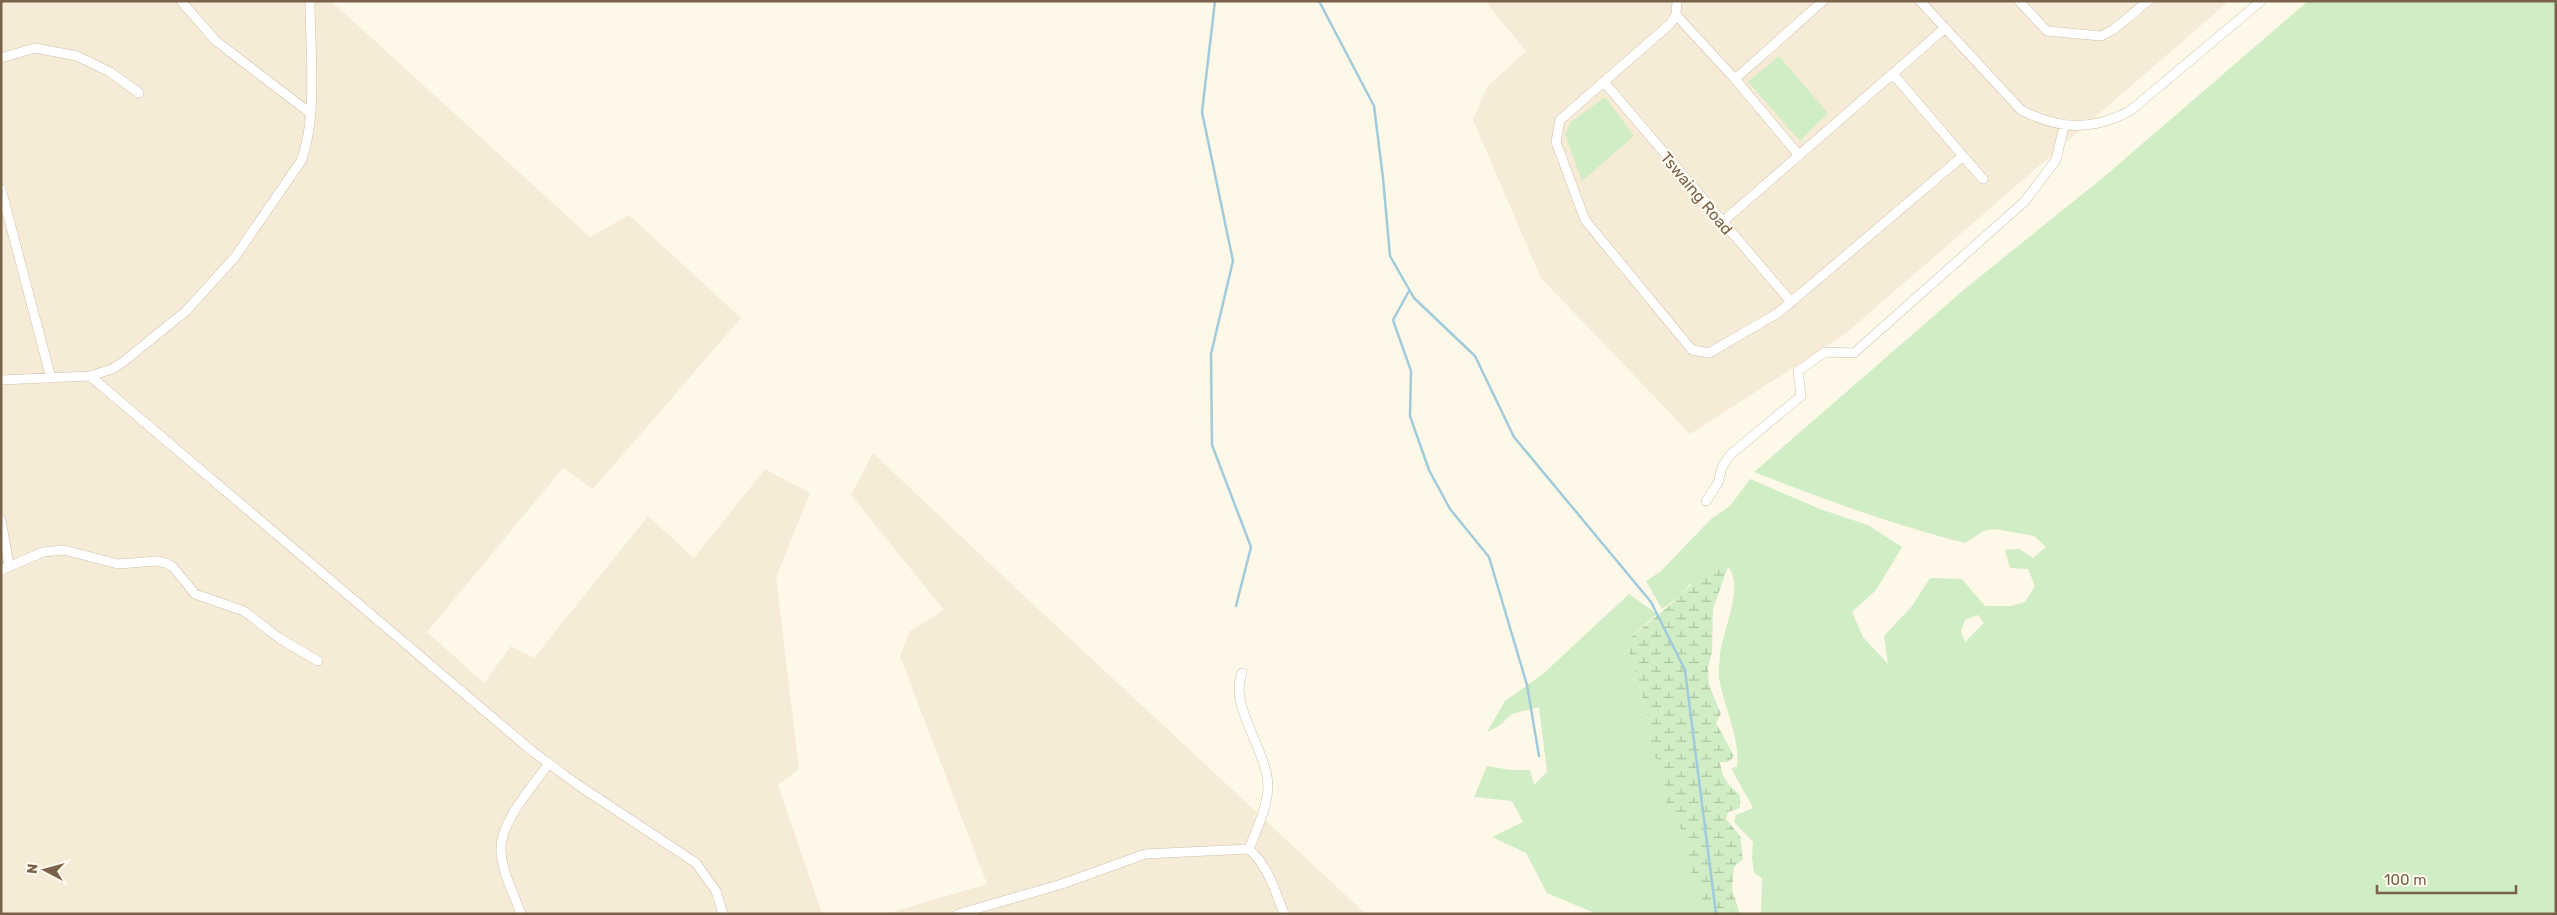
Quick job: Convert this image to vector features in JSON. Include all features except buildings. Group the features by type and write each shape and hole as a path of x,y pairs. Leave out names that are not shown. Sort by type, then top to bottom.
{"street":[{"path":"181,1 216,41 310,113"},
{"path":"1,380 90,376 117,367 186,312 235,257 301,161 306,147 310,113 310,1"},
{"path":"1677,1 1676,15 1670,24 1560,120 1556,142 1590,229 1692,350 1710,353 1778,313 1963,156"},
{"path":"1735,79 1823,1"},
{"path":"1920,1 1944,29 2022,110 2064,126 2088,126 2112,120 2130,111 2260,1"},
{"path":"2019,1 2047,31 2101,36 2113,30 2148,1"},
{"path":"1676,15 1735,79 1798,154"},
{"path":"1721,222 1944,29"},
{"path":"1,58 35,48 76,56 110,72 140,93"},
{"path":"1893,74 1983,179"},
{"name":"Tswaing Road","path":"1604,82 1721,222 1791,302"},
{"path":"1706,501 1718,483 1722,467 1730,455 1801,396 1798,371 1825,352 1854,353 2024,202 2056,160 2064,126"},
{"path":"1,189 51,378"},
{"path":"90,376 549,763 578,785 696,863 716,892 723,914"},
{"path":"1,520 5,568 43,552 64,550 118,564 156,561 166,563 173,568 196,594 244,612 279,638 318,661"},
{"path":"1242,673 1238,693 1263,760 1268,786 1265,808 1249,849"},
{"path":"521,914 504,868 500,849 505,826 549,763"},
{"path":"958,914 1062,884 1145,854 1249,849"},
{"path":"1249,849 1261,862 1272,881 1284,914"}],"shaded area":[{"path":"1,1 331,1 590,237 629,215 741,318 593,489 563,468 427,632 484,683 511,646 534,658 648,516 694,558 765,469 810,493 776,577 799,769 778,785 822,914 1,914"},
{"path":"1485,1 2229,1 1844,335 1690,434 1541,278 1473,120 1487,87 1526,51"},
{"path":"873,453 1366,914 886,914 987,884 900,656 910,631 944,610 851,495"}],"green space":[{"path":"2308,1 2556,1 2556,914 1761,914 1762,878 1754,873 1752,858 1753,842 1734,822 1736,815 1753,808 1731,768 1737,767 1736,744 1719,678 1720,655 1733,597 1733,575 1728,567 1708,578 1690,584 1682,595 1662,609 1646,581 1660,572 1711,519 1730,506 1750,479 1820,509 1868,525 1902,547 1876,590 1852,612 1863,637 1888,664 1884,636 1912,606 1930,578 1962,579 1985,606 2011,606 2025,602 2035,586 2028,569 2010,568 2005,550 2019,549 2033,558 2046,547 2034,536 1996,529 1983,531 1965,543 1858,511 1754,472 1966,288 2105,176","holes":["1978,615 1984,623 1965,642 1961,631 1965,620"]},
{"path":"1779,56 1828,113 1800,141 1748,82"},
{"path":"1605,97 1634,136 1582,181 1565,134 1571,122"},
{"path":"1718,563 1728,567 1713,608 1712,651 1708,668 1709,685 1721,714 1716,723 1734,756 1728,762 1720,762 1722,772 1729,784 1740,795 1740,808 1728,812 1726,819 1740,836 1743,859 1734,867 1732,889 1740,914 1708,914 1690,869 1682,830 1673,820 1665,799 1664,762 1649,755 1648,718 1626,641 1682,595 1700,574 1707,578 1708,572"},
{"path":"1629,594 1657,614 1626,641 1648,718 1649,734 1657,758 1664,762 1673,820 1682,830 1690,869 1708,914 1589,914 1592,912 1547,893 1526,853 1492,837 1523,822 1512,801 1474,797 1487,766 1511,770 1530,770 1534,785 1547,772 1539,707 1512,714 1499,726 1487,732 1505,701 1543,674"}],"waterway":[{"path":"1215,1 1202,112 1233,261 1211,354 1212,445 1251,547 1236,606"},
{"path":"1319,1 1374,106 1390,256 1414,298 1475,356 1514,437 1651,602 1685,670 1716,914"},
{"path":"1409,291 1393,320 1411,371 1410,416 1429,470 1450,509 1489,557 1527,685 1539,756"}]}
